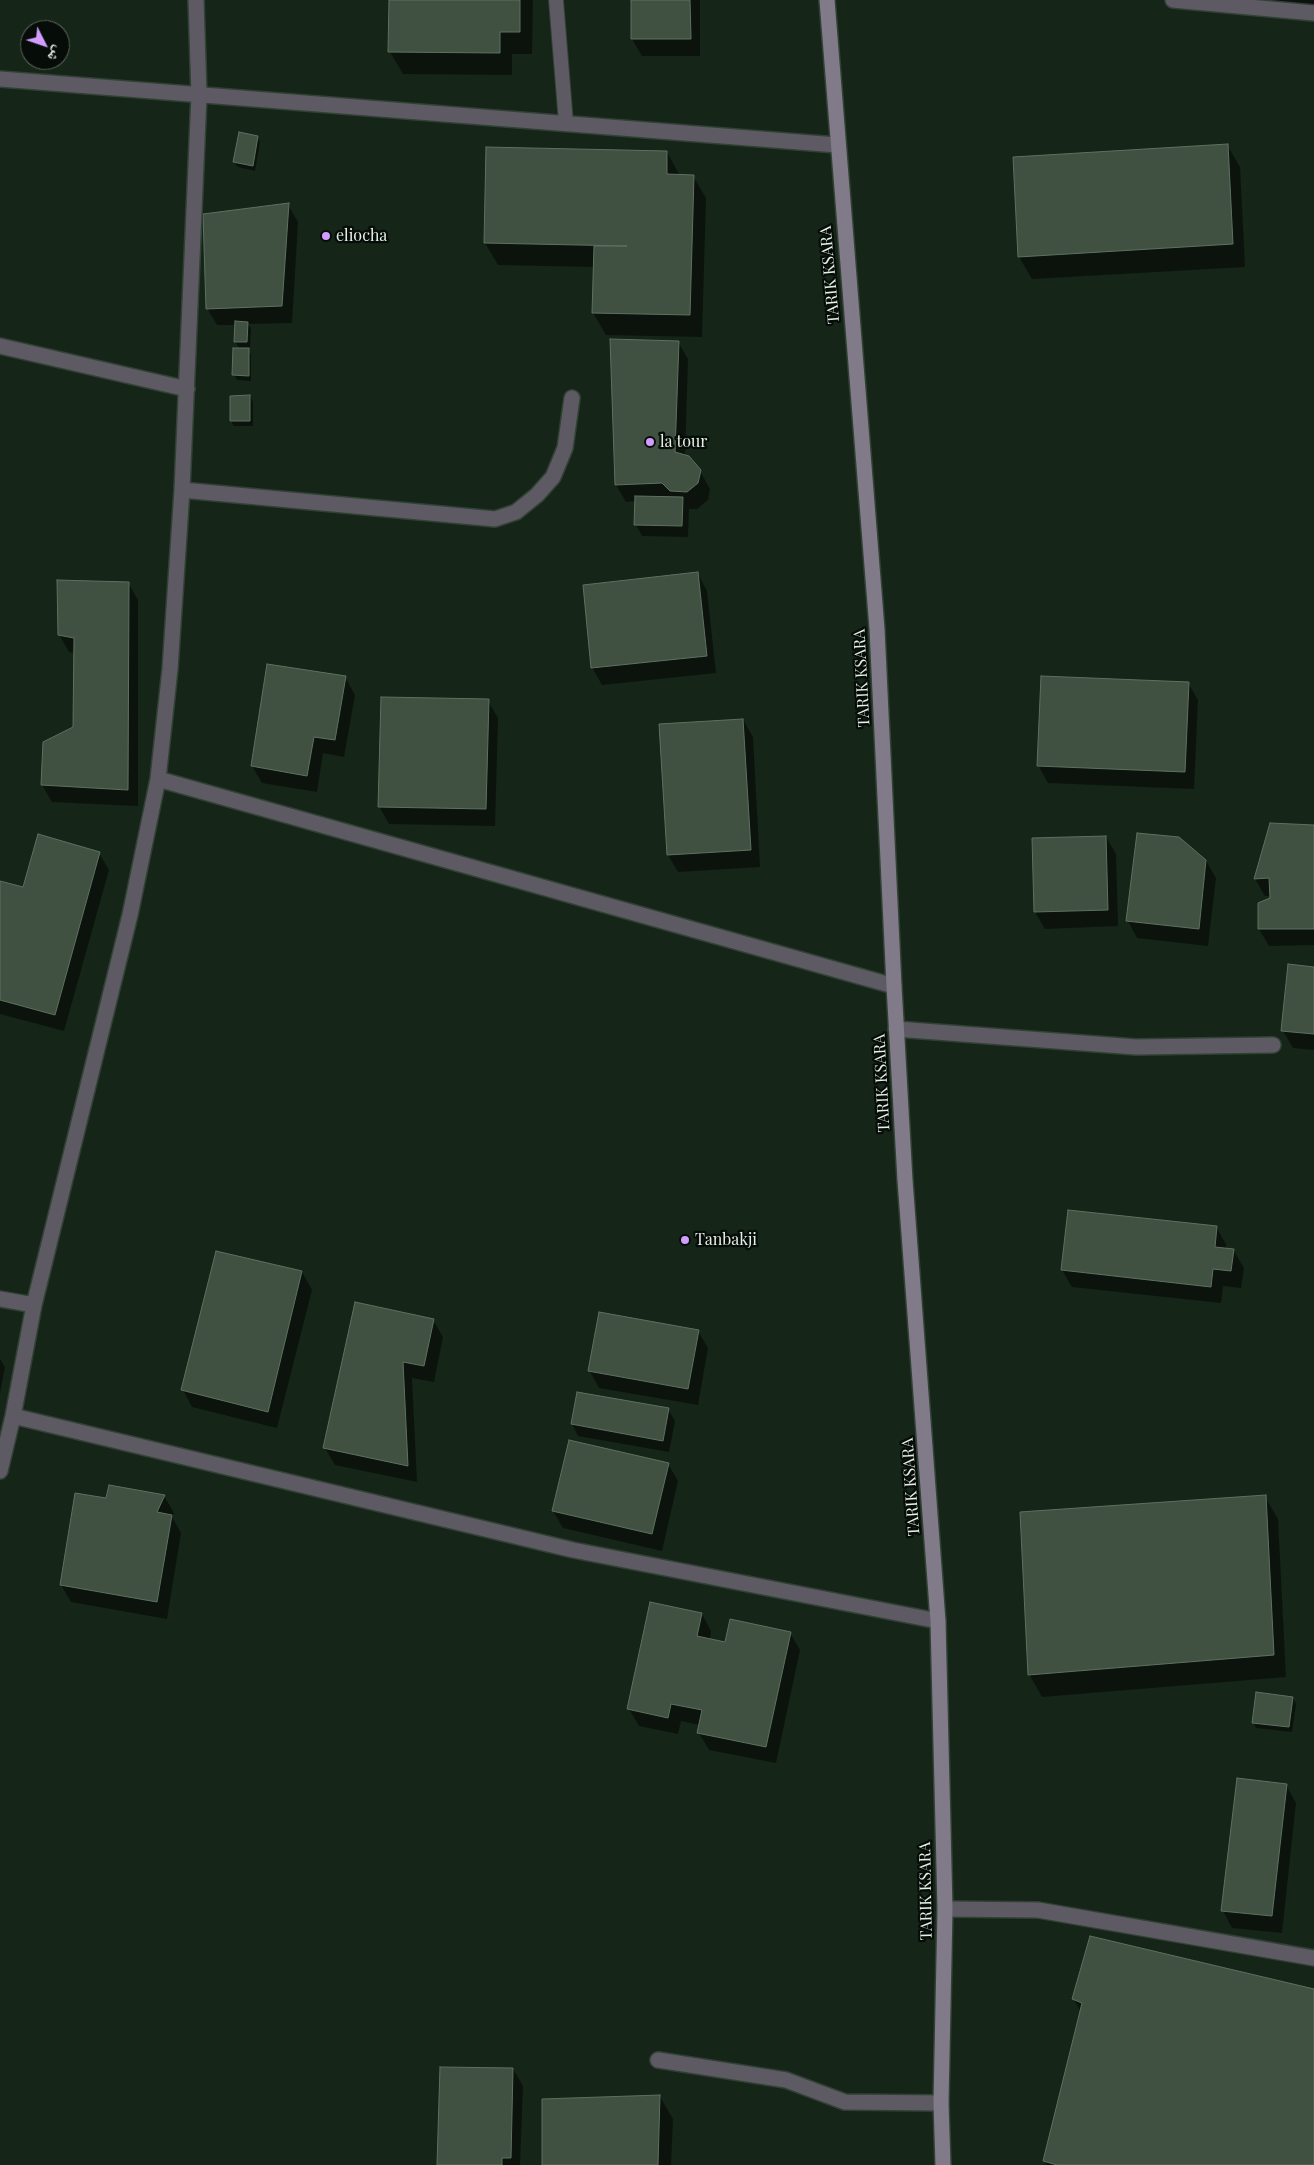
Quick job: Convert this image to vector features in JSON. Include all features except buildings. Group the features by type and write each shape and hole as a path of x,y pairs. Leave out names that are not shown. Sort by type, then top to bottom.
{"main road":[{"name":"TARIK KSARA","path":"827,0 837,145 877,629 896,1030 938,1621 945,1909 941,2102 943,2165"}],"street":[{"path":"0,1471 14,1416 34,1305 130,915 158,780 170,669 187,389 199,95 196,0"},
{"path":"1173,0 1314,13"},
{"path":"0,79 837,145"},
{"path":"0,346 187,389"},
{"path":"182,490 495,519 516,512 537,495 553,477 565,448 572,398"},
{"path":"158,780 894,986"},
{"path":"896,1030 1136,1047 1273,1044"},
{"path":"0,1299 34,1305"},
{"path":"14,1416 573,1550 938,1621"},
{"path":"945,1909 1038,1910 1314,1958"},
{"path":"658,2060 786,2080 845,2102 941,2102"}],"lane":[{"path":"556,0 566,123"}],"place":[{"name":"eliocha","path":"326,236"},
{"name":"la tour","path":"650,442"},
{"name":"Tanbakji","path":"685,1240"}]}
